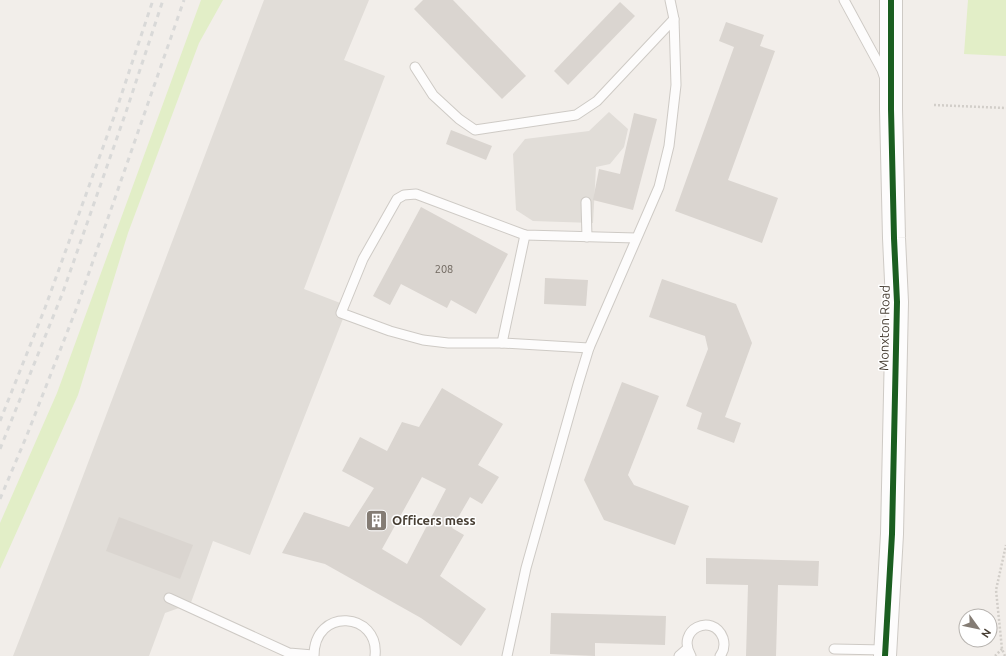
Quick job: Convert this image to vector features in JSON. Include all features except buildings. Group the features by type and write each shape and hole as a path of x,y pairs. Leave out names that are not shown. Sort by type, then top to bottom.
{"street":[{"name":"Monxton Road","path":"885,653 892,534 897,302 894,238 891,0"}],"lane":[{"path":"507,656 526,568 589,348 659,187 669,146 676,85 674,19 670,0"},
{"path":"844,0 882,70 892,109"},
{"path":"415,67 433,96 459,120 475,130 576,115 597,101 674,19"},
{"path":"589,348 502,343 448,344 423,340 390,331 341,313 363,259 396,199 404,194 416,194 525,236 636,238"},
{"path":"586,202 586,237"},
{"path":"502,343 525,236"},
{"path":"169,598 289,653 314,656 315,641 320,632 329,625 341,620 352,621 362,625 370,634 375,643 376,656"},
{"path":"679,656 689,652 686,642 688,636 692,630 702,625 709,625 716,628 721,633 724,641 724,648 720,656"},
{"path":"834,649 885,653"}],"path":[{"path":"934,104 1006,108"},
{"path":"1005,656 1002,649 996,590 1006,545"},
{"path":"995,656 1002,649"}],"green space":[{"path":"201,0 223,0 199,43 128,233 78,395 0,569 0,523 57,393"},
{"path":"968,0 1006,0 1006,56 964,54"}],"shaded area":[{"path":"264,0 369,0 344,60 385,76 304,289 348,306 250,555 213,541 188,611 179,608 165,613 149,656 13,656 64,526"},
{"path":"609,112 628,129 624,147 610,164 596,167 593,223 533,221 516,210 513,154 525,139 589,131"}],"railway":[{"path":"0,421 45,308 115,114 153,0"},
{"path":"0,449 63,292 126,112 163,0"},
{"path":"0,499 27,435 77,307 184,0"}],"cycle path":[{"path":"885,656 892,534 897,302 891,109 891,0"}],"place":[{"name":"Officers mess","path":"376,520"}]}
